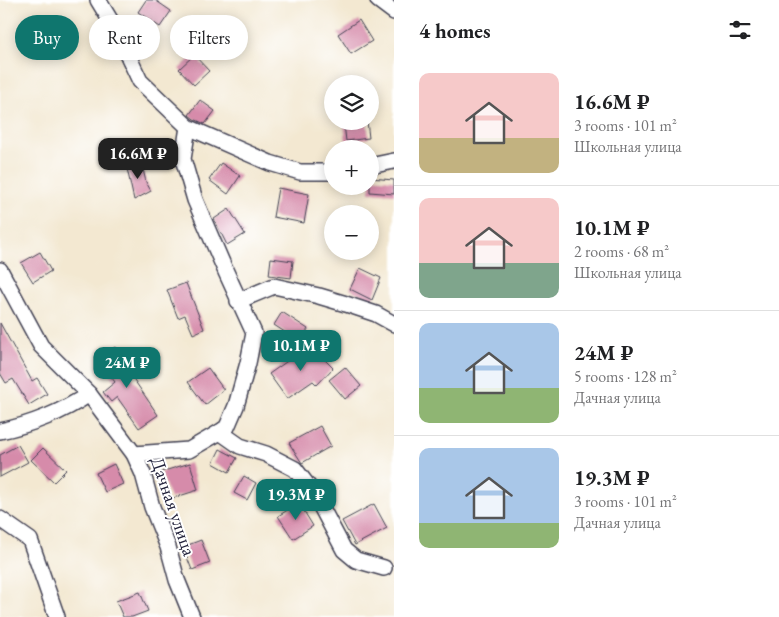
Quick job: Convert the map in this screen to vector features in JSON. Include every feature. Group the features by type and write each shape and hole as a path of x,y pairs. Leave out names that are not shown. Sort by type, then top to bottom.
{"street":[{"path":"98,0 115,28 140,81 188,127 270,163 300,172 324,172"},
{"path":"378,0 394,12"},
{"path":"134,454 189,450 227,426 236,406 254,333 195,200 182,159 188,127"},
{"path":"379,164 394,161"},
{"name":"Дачная улица","path":"0,270 41,346 89,394 134,454 143,474 152,507 168,547 177,580 192,617"},
{"path":"238,300 274,286 346,304 376,314 394,324"},
{"path":"0,431 21,427 77,402 89,394"},
{"path":"220,432 240,446 266,454 295,469 315,495 344,550 356,560 384,568"},
{"path":"0,519 30,540 57,617"}],"building":[{"path":"146,0 155,0 171,11 160,27 160,15 142,15 138,12"},
{"path":"359,20 372,41 351,54 338,34"},
{"path":"189,60 199,60 209,71 194,85 179,69"},
{"path":"200,100 215,111 205,124 189,115"},
{"path":"345,130 368,130 369,138 346,140"},
{"path":"141,161 146,182 151,191 134,200 126,164"},
{"path":"221,163 240,176 228,194 209,180"},
{"path":"379,179 394,180 394,194 379,193"},
{"path":"278,188 309,194 304,223 273,217"},
{"path":"229,209 245,234 227,245 214,219"},
{"path":"40,252 51,271 33,282 21,263"},
{"path":"271,258 293,261 291,278 269,275"},
{"path":"360,268 381,278 372,300 350,289"},
{"path":"186,283 204,329 193,334 185,315 178,318 167,290"},
{"path":"282,312 308,329 300,342 274,325"},
{"path":"0,323 32,381 37,378 47,394 29,405 13,379 6,383 0,373"},
{"path":"310,345 333,368 317,385 313,381 287,399 269,374"},
{"path":"115,347 134,372 130,374 158,415 139,428 117,397 111,402 103,392 115,382 98,360"},
{"path":"345,367 361,386 345,399 329,380"},
{"path":"208,368 224,390 205,405 188,382"},
{"path":"320,426 331,446 302,463 289,443"},
{"path":"18,445 28,462 0,477 0,455"},
{"path":"43,448 66,470 54,482 31,460"},
{"path":"220,449 237,458 229,472 213,463"},
{"path":"190,463 198,490 170,499 161,472"},
{"path":"114,464 123,484 105,492 96,473"},
{"path":"244,476 256,483 247,500 234,493"},
{"path":"299,503 313,526 293,539 278,516"},
{"path":"374,504 387,528 355,545 342,521"},
{"path":"201,540 210,563 192,570 183,547"},
{"path":"140,592 148,611 132,617 123,617 116,601"}]}
